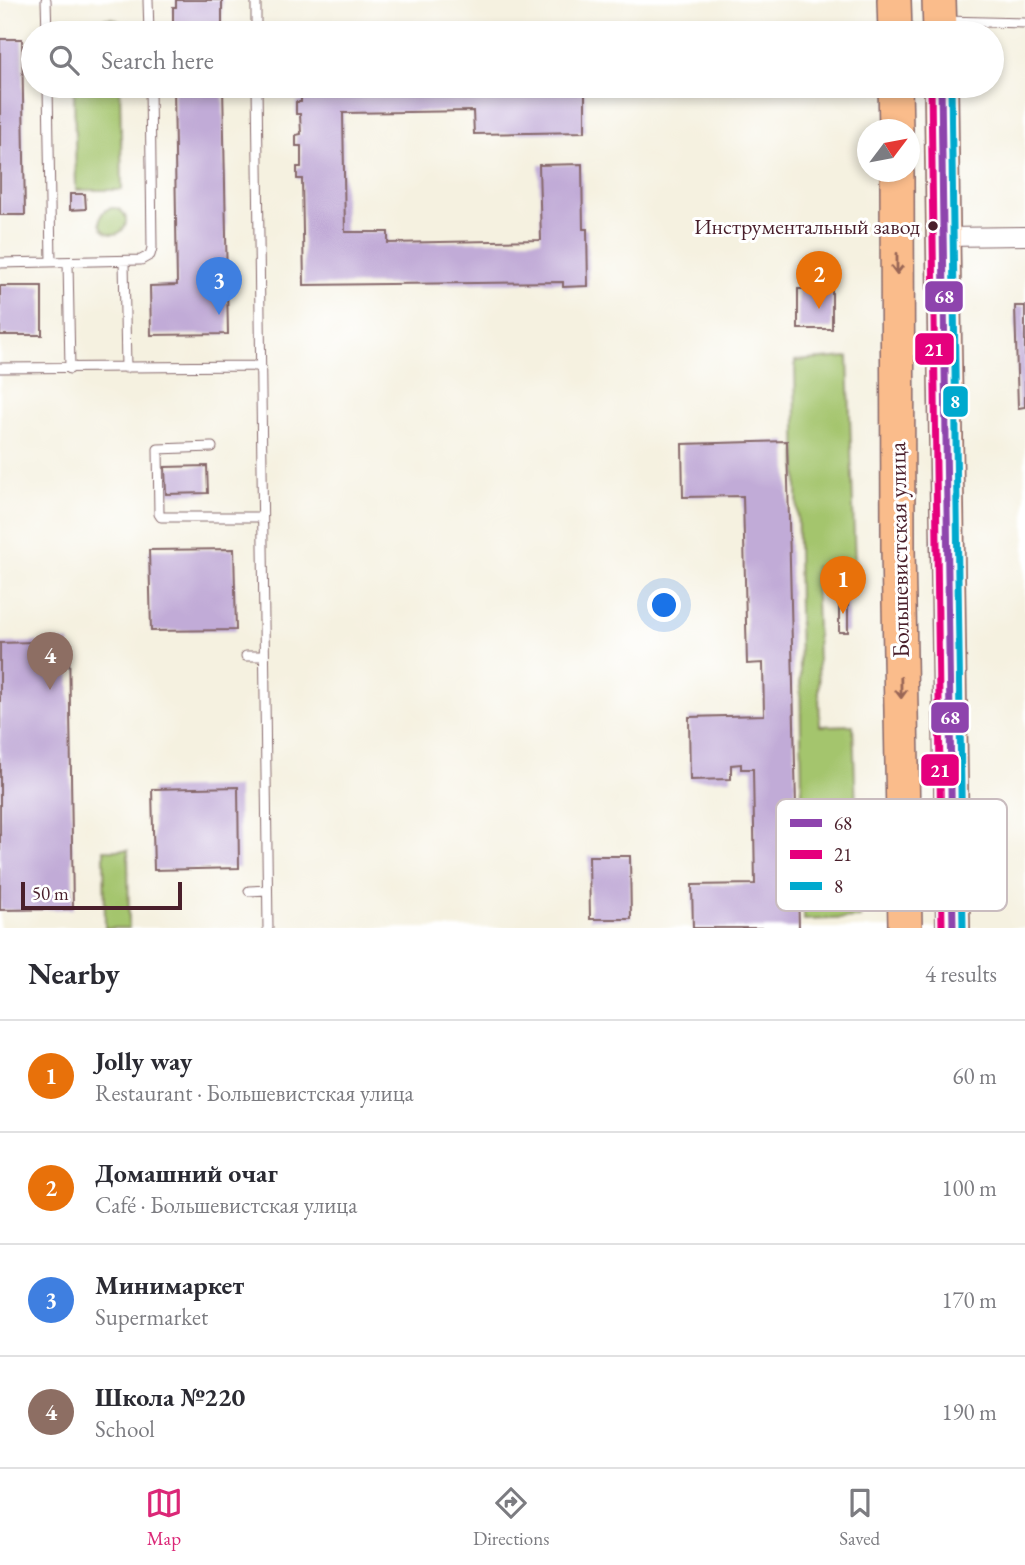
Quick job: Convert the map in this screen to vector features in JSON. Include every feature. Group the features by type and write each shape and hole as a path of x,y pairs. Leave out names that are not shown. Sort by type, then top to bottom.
{"highway":[{"path":"894,0 895,21"},
{"path":"895,98 896,119"},
{"name":"Большевистская улица","path":"941,98 951,799"},
{"name":"Большевистская улица","path":"897,182 898,548 903,799"}],"street":[{"path":"944,237 1025,236"}],"lane":[{"path":"46,0 47,21"},
{"path":"148,0 149,21"},
{"path":"256,0 256,21"},
{"path":"940,18 991,21"},
{"path":"1004,22 1025,23"},
{"path":"48,98 51,262"},
{"path":"0,263 124,261 146,259 150,255 149,98"},
{"path":"257,98 268,928"},
{"path":"124,261 127,368"},
{"path":"68,262 70,369"},
{"path":"0,368 260,366"},
{"path":"212,447 158,449 161,517 262,517"},
{"path":"246,656 264,656"},
{"path":"249,891 267,890"}],"green space":[{"path":"74,98 120,98 122,190 76,190"},
{"path":"113,208 122,212 126,221 122,230 113,234 104,230 100,221 104,212"},
{"path":"848,357 855,565 815,567 820,726 853,725 856,799 802,799 795,361"},
{"path":"104,850 128,850 129,928 105,928"},
{"path":"804,911 860,911 860,918 804,920"}],"building":[{"path":"176,0 222,0 222,21 173,21 173,7 176,7"},
{"path":"0,39 21,39 25,215 0,215"},
{"path":"174,98 223,98 228,334 151,335 150,286 177,285"},
{"path":"301,98 585,98 585,132 474,134 473,111 343,113 345,232 388,232 388,243 541,240 539,165 582,164 583,229 587,229 588,286 563,287 563,282 304,285 302,179 297,179 297,167 301,167 301,146 296,146 296,135 301,134 296,102 301,102"},
{"path":"70,194 85,194 86,209 70,210"},
{"path":"0,286 42,286 42,335 0,335"},
{"path":"798,289 832,289 832,329 798,329"},
{"path":"1015,306 1025,306 1025,407 1018,408"},
{"path":"787,441 796,799 776,799 776,911 799,911 799,928 693,928 692,885 755,884 753,769 741,769 741,764 731,765 731,779 690,780 689,717 764,715 763,663 747,664 743,496 683,497 682,444"},
{"path":"207,466 208,493 166,494 165,467"},
{"path":"234,549 236,630 151,631 149,550"},
{"path":"839,596 848,596 848,632 839,632"},
{"path":"69,641 73,909 0,910 0,643"},
{"path":"238,787 239,868 154,870 152,789"},
{"path":"589,856 630,856 631,919 590,919"}],"transit line":[{"name":"21","path":"931,98 940,799"},
{"name":"68","path":"941,98 951,799"},
{"name":"8","path":"951,98 961,799"},
{"name":"21","path":"942,911 942,928"},
{"name":"68","path":"953,911 953,928"},
{"name":"8","path":"963,911 963,928"}],"place":[{"name":"Инструментальный завод","path":"933,226"},
{"name":"Домашний очаг","path":"819,309"},
{"name":"Минимаркет","path":"219,315"},
{"name":"Jolly way","path":"843,614"},
{"name":"Школа №220","path":"50,690"}]}
